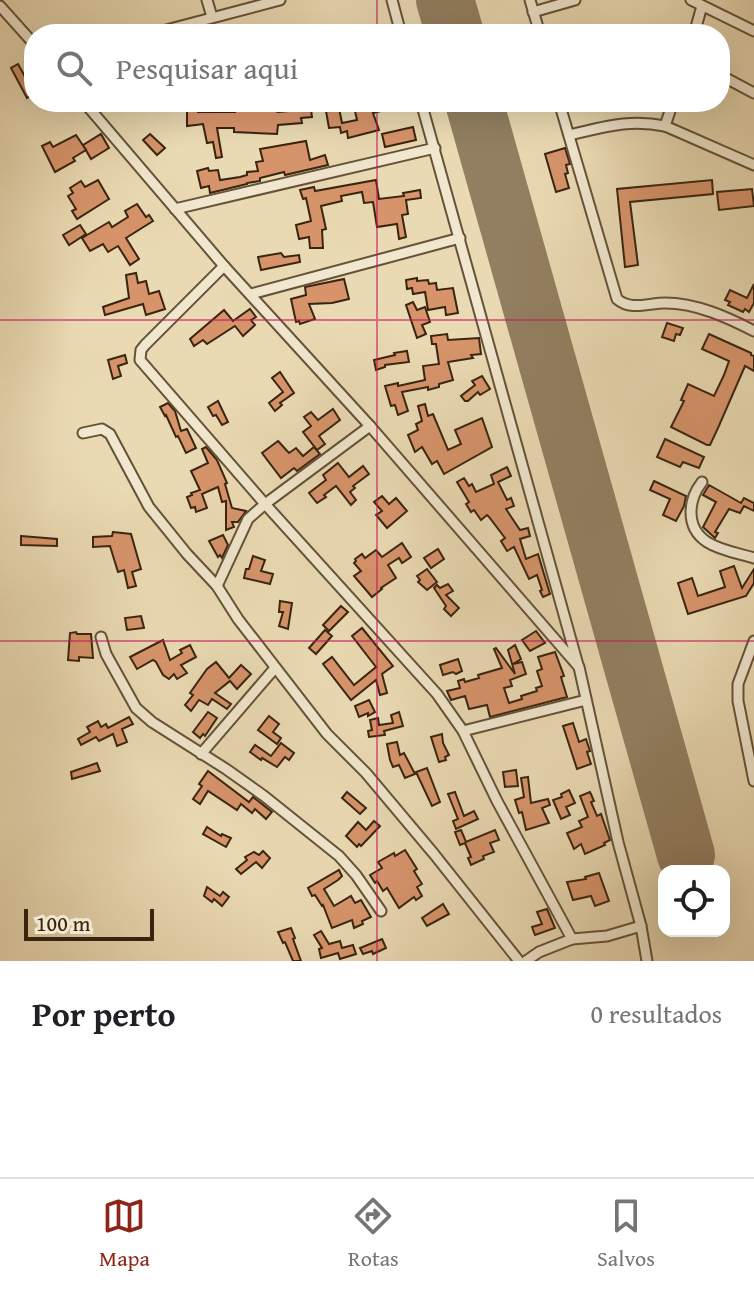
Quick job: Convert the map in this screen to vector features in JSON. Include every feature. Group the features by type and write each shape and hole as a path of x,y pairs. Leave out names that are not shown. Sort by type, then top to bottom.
{"street":[{"path":"207,0 212,17"},
{"path":"187,24 280,0"},
{"path":"392,0 398,24"},
{"path":"530,0 537,24"},
{"path":"533,12 575,0"},
{"path":"691,0 754,31"},
{"path":"0,6 24,33"},
{"path":"697,24 702,6"},
{"path":"730,80 754,93"},
{"path":"93,112 224,266 370,426 579,667"},
{"path":"424,112 579,667 647,961"},
{"path":"562,112 617,299 630,306 667,303 706,310 754,331"},
{"path":"665,126 670,112"},
{"path":"569,135 622,123 665,126 754,165"},
{"path":"175,209 435,148"},
{"path":"251,294 460,238"},
{"path":"224,266 145,345 139,355 140,360 437,694 463,731 572,939"},
{"path":"217,586 248,519 370,426"},
{"path":"83,433 102,429 110,434 149,507 217,586 238,619 327,734 366,773 519,961"},
{"path":"702,482 692,498 692,526 696,535 716,546 754,558"},
{"path":"101,637 106,654 136,708 152,722 264,796 339,856 381,911"},
{"path":"754,641 738,684 738,701 754,781"},
{"path":"201,754 275,668"},
{"path":"463,731 586,700"},
{"path":"526,961 539,952 572,939 607,936 641,926"}],"building":[{"path":"18,64 24,75 24,92 11,68"},
{"path":"187,112 311,112 312,117 301,118 302,123 278,125 277,134 217,128 222,157 216,158 213,142 207,143 203,124 187,126"},
{"path":"326,112 340,112 342,123 357,120 355,112 377,112 373,113 379,130 348,138 347,131 341,133 340,127 329,128"},
{"path":"413,127 416,140 385,147 382,134"},
{"path":"101,134 109,148 91,159 83,145"},
{"path":"150,134 165,148 157,155 143,140"},
{"path":"76,135 86,150 73,158 75,161 55,172 42,146 50,142 53,147"},
{"path":"306,141 310,160 325,155 328,165 285,175 284,172 210,193 209,186 201,188 197,171 208,168 209,171 218,170 220,180 240,177 247,175 247,172 258,171 256,162 263,161 260,149"},
{"path":"565,148 570,164 566,165 568,173 565,174 569,188 556,192 545,154"},
{"path":"98,180 109,199 77,219 72,211 76,209 68,196 73,193 70,188 81,181 85,187"},
{"path":"376,180 379,199 404,196 403,193 420,190 421,198 406,200 408,214 402,215 406,237 399,239 397,224 377,227 373,202 364,203 362,192 341,196 342,201 321,206 326,229 322,230 323,248 310,248 309,237 299,239 296,225 311,221 306,198 303,199 300,190 314,187 315,191"},
{"path":"712,180 713,194 630,202 638,265 625,267 617,189"},
{"path":"752,189 754,206 719,210 717,192"},
{"path":"137,204 153,221 126,238 139,259 130,265 118,246 108,252 103,244 90,251 82,238 109,222 112,227 128,217 125,211"},
{"path":"80,225 86,234 69,245 63,235"},
{"path":"281,253 284,257 299,255 300,262 261,270 258,257"},
{"path":"136,273 138,283 146,281 149,294 159,291 165,309 146,315 143,304 105,315 103,307 129,298 126,275"},
{"path":"417,278 417,281 436,283 437,290 453,288 458,313 446,315 445,307 428,310 425,292 413,294 412,288 407,289 406,280"},
{"path":"344,279 349,299 309,304 315,319 300,324 296,322 291,299 306,295 305,287"},
{"path":"754,284 754,303 749,312 728,305 730,302 725,300 730,290 747,298"},
{"path":"413,302 417,310 425,307 430,322 422,325 426,334 417,338 406,305"},
{"path":"250,309 256,317 251,320 255,325 243,336 235,326 207,344 203,340 194,346 190,339 224,310 233,321"},
{"path":"667,323 683,328 674,341 662,337"},
{"path":"447,334 448,340 479,338 481,354 448,362 453,380 439,384 439,387 402,392 408,411 398,415 395,405 391,406 385,386 425,380 423,366 439,364 436,344 432,344 431,336"},
{"path":"709,334 751,353 754,356 754,371 745,366 710,445 707,445 671,427 684,401 681,400 688,384 714,396 724,375 729,361 702,349"},
{"path":"407,351 409,362 385,365 376,370 374,360"},
{"path":"125,355 127,363 118,366 121,376 113,379 108,360"},
{"path":"280,372 294,393 275,411 269,403 283,392 272,378"},
{"path":"482,376 490,389 480,395 478,392 465,401 461,396 475,385 472,381"},
{"path":"218,401 228,422 222,425 208,407"},
{"path":"168,403 175,411 181,431 187,429 196,448 186,453 160,407"},
{"path":"425,404 428,416 433,414 448,450 461,444 455,430 482,418 492,447 444,474 437,461 432,464 422,447 415,452 408,435 418,430 416,424 422,421 418,406"},
{"path":"333,409 340,420 319,436 325,444 317,450 303,432 311,426 304,417 311,412 318,420"},
{"path":"665,439 704,457 699,468 683,462 680,467 657,457"},
{"path":"278,441 289,453 296,448 303,456 314,447 320,454 297,471 294,468 281,478 262,453"},
{"path":"206,447 217,460 227,483 232,508 246,511 238,522 232,522 234,527 226,530 226,501 222,502 218,487 202,494 207,508 196,512 187,497 200,490 191,471 208,463 202,449"},
{"path":"338,463 349,477 363,466 369,474 350,492 356,500 351,505 336,486 317,503 309,493 326,480 323,475"},
{"path":"507,467 511,476 498,482 507,500 511,498 514,506 506,509 520,530 528,528 530,536 520,539 526,559 538,554 550,594 543,597 537,575 529,579 514,547 507,551 501,541 505,538 487,515 481,520 474,510 471,512 466,504 469,502 457,482 464,478 476,492 494,484 491,475"},
{"path":"654,481 686,496 676,521 663,515 670,499 650,490"},
{"path":"709,485 741,503 744,498 754,503 754,511 744,506 740,513 729,509 715,532 718,533 715,538 703,527 716,502 703,495"},
{"path":"382,496 389,504 396,498 407,511 387,528 376,515 382,511 374,502"},
{"path":"113,532 131,534 141,569 132,572 136,586 128,588 124,570 118,572 110,546 93,547 93,537 112,536"},
{"path":"223,535 228,545 222,558 220,555 218,557 209,541"},
{"path":"21,536 57,539 57,546 21,545"},
{"path":"402,543 411,557 402,563 399,558 388,565 396,578 372,597 354,576 361,571 354,563 355,559 362,554 365,558 376,550 382,557"},
{"path":"438,549 444,559 431,568 424,558"},
{"path":"253,556 265,560 261,571 273,574 270,584 244,578"},
{"path":"734,566 742,588 754,569 754,583 746,596 688,614 678,583 692,578 698,596 725,587 720,571"},
{"path":"427,569 437,582 427,590 418,582 417,576"},
{"path":"448,584 453,591 446,595 459,608 451,616 434,588"},
{"path":"280,601 292,603 288,629 279,626 283,612 279,612"},
{"path":"341,606 348,612 329,631 323,625"},
{"path":"141,616 144,628 127,630 125,618"},
{"path":"362,628 393,666 382,674 387,693 380,695 376,680 351,700 323,664 332,657 354,685 376,667 352,636"},
{"path":"325,630 332,636 316,654 309,648"},
{"path":"536,631 545,643 530,651 522,640"},
{"path":"70,633 91,634 93,658 68,660"},
{"path":"163,640 170,660 190,645 196,657 181,665 187,673 177,679 174,674 169,679 163,675 153,660 137,669 130,657"},
{"path":"515,645 521,659 513,664 522,662 526,674 510,680 512,686 504,688 509,703 542,686 537,671 542,669 538,657 555,652 564,676 561,677 567,697 490,717 487,705 469,709 465,696 451,700 447,691 460,688 458,681 479,678 478,675 502,668 496,648 515,674 508,650"},
{"path":"458,659 462,671 443,675 440,665"},
{"path":"216,662 229,678 241,665 251,674 237,689 230,681 215,693 231,704 227,709 212,699 208,705 199,700 191,711 185,705 193,695 190,693"},
{"path":"369,700 375,712 359,717 355,706"},
{"path":"208,712 217,718 205,736 203,734 200,738 193,732"},
{"path":"399,712 403,726 384,731 385,735 369,737 368,731 372,730 370,720 378,718 379,725 393,723 391,715"},
{"path":"269,716 279,724 273,732 281,738 277,744 258,730"},
{"path":"129,717 133,724 122,729 127,742 117,746 113,734 99,741 96,737 81,745 78,739 90,732 87,727 98,721 101,727 106,724 108,728"},
{"path":"573,723 579,742 586,739 590,751 587,752 591,764 577,769 563,726"},
{"path":"442,734 449,755 439,762 431,737"},
{"path":"397,742 400,755 404,753 415,774 405,778 399,765 393,767 390,760 387,744"},
{"path":"281,743 294,753 289,760 285,757 277,767 250,752 255,745 271,756"},
{"path":"97,763 100,771 72,779 71,772"},
{"path":"427,768 440,802 432,806 416,772"},
{"path":"516,770 518,786 505,787 503,772"},
{"path":"208,771 249,802 253,797 272,812 266,819 255,809 252,813 241,804 237,810 208,791 200,804 193,799"},
{"path":"528,777 531,803 548,799 550,805 542,808 549,823 526,830 522,812 519,813 515,800 524,797 521,778"},
{"path":"569,790 575,803 566,807 570,815 561,819 553,800"},
{"path":"347,792 366,808 360,814 342,798"},
{"path":"455,792 464,816 474,811 478,819 456,829 453,821 458,819 448,794"},
{"path":"590,792 594,801 591,802 597,816 601,814 610,840 585,854 581,844 574,849 567,833 582,827 579,821 588,817 580,796"},
{"path":"374,821 380,826 361,846 359,844 357,847 346,836 358,822 366,830"},
{"path":"207,827 231,838 226,847 203,834"},
{"path":"461,830 466,842 495,830 499,840 490,843 494,852 471,865 465,843 460,845 455,832"},
{"path":"405,850 417,869 414,871 422,884 417,887 422,896 416,900 414,897 399,908 387,888 383,891 370,875 382,868 378,862"},
{"path":"263,851 270,858 262,868 256,862 241,874 236,869 247,860 245,857 254,852 259,855"},
{"path":"339,870 342,876 324,889 334,906 351,896 355,903 361,900 371,917 354,928 352,920 332,928 323,905 308,888"},
{"path":"599,873 609,901 595,906 591,896 573,900 567,882"},
{"path":"207,887 220,896 223,892 229,897 222,906 204,896"},
{"path":"443,904 449,914 427,926 422,918"},
{"path":"547,909 555,928 535,935 532,927 542,924 537,912"},
{"path":"291,928 301,961 293,961 278,932"},
{"path":"321,931 329,944 340,941 342,948 353,945 356,954 340,959 338,953 321,958 319,949 322,948 314,935"},
{"path":"382,939 386,948 373,954 372,951 363,954 360,948"}],"runway":[{"path":"445,0 452,24"},
{"path":"477,112 686,855"}]}
